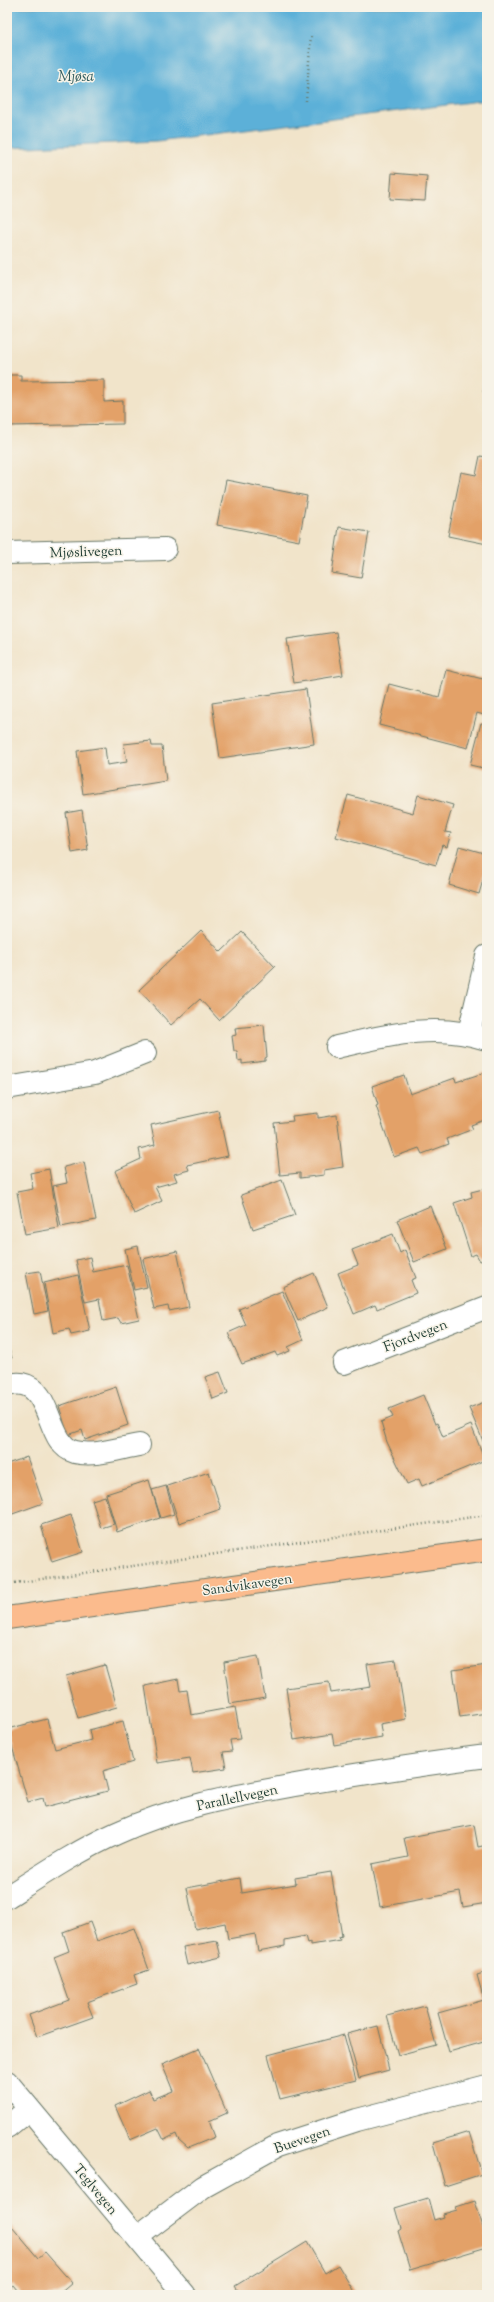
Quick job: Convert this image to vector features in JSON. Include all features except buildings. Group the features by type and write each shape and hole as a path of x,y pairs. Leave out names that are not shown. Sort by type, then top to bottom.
{"main road":[{"name":"Sandvikavegen","path":"7,1618 487,1550"}],"street":[{"name":"Mjøslivegen","path":"7,553 165,549"},
{"path":"337,1047 381,1036 420,1031 446,1029 478,1036 487,956"},
{"path":"7,1088 95,1074 145,1053"},
{"name":"Fjordvegen","path":"344,1363 487,1307"},
{"path":"7,1385 22,1384 35,1391 60,1440 67,1449 77,1453 139,1445"},
{"name":"Parallellvegen","path":"7,1897 56,1866 117,1833 170,1813 229,1797 328,1780 487,1756"},
{"name":"Teglvegen","path":"7,2082 28,2110 137,2236 185,2295"},
{"name":"Buevegen","path":"137,2236 203,2187 277,2146 357,2120 487,2086"},
{"path":"7,2127 28,2110"}],"path":[{"path":"306,101 311,35"},
{"path":"7,1584 487,1515"}],"water":[{"name":"Mjøsa","path":"7,7 487,7 487,100 157,141 7,148"}]}
